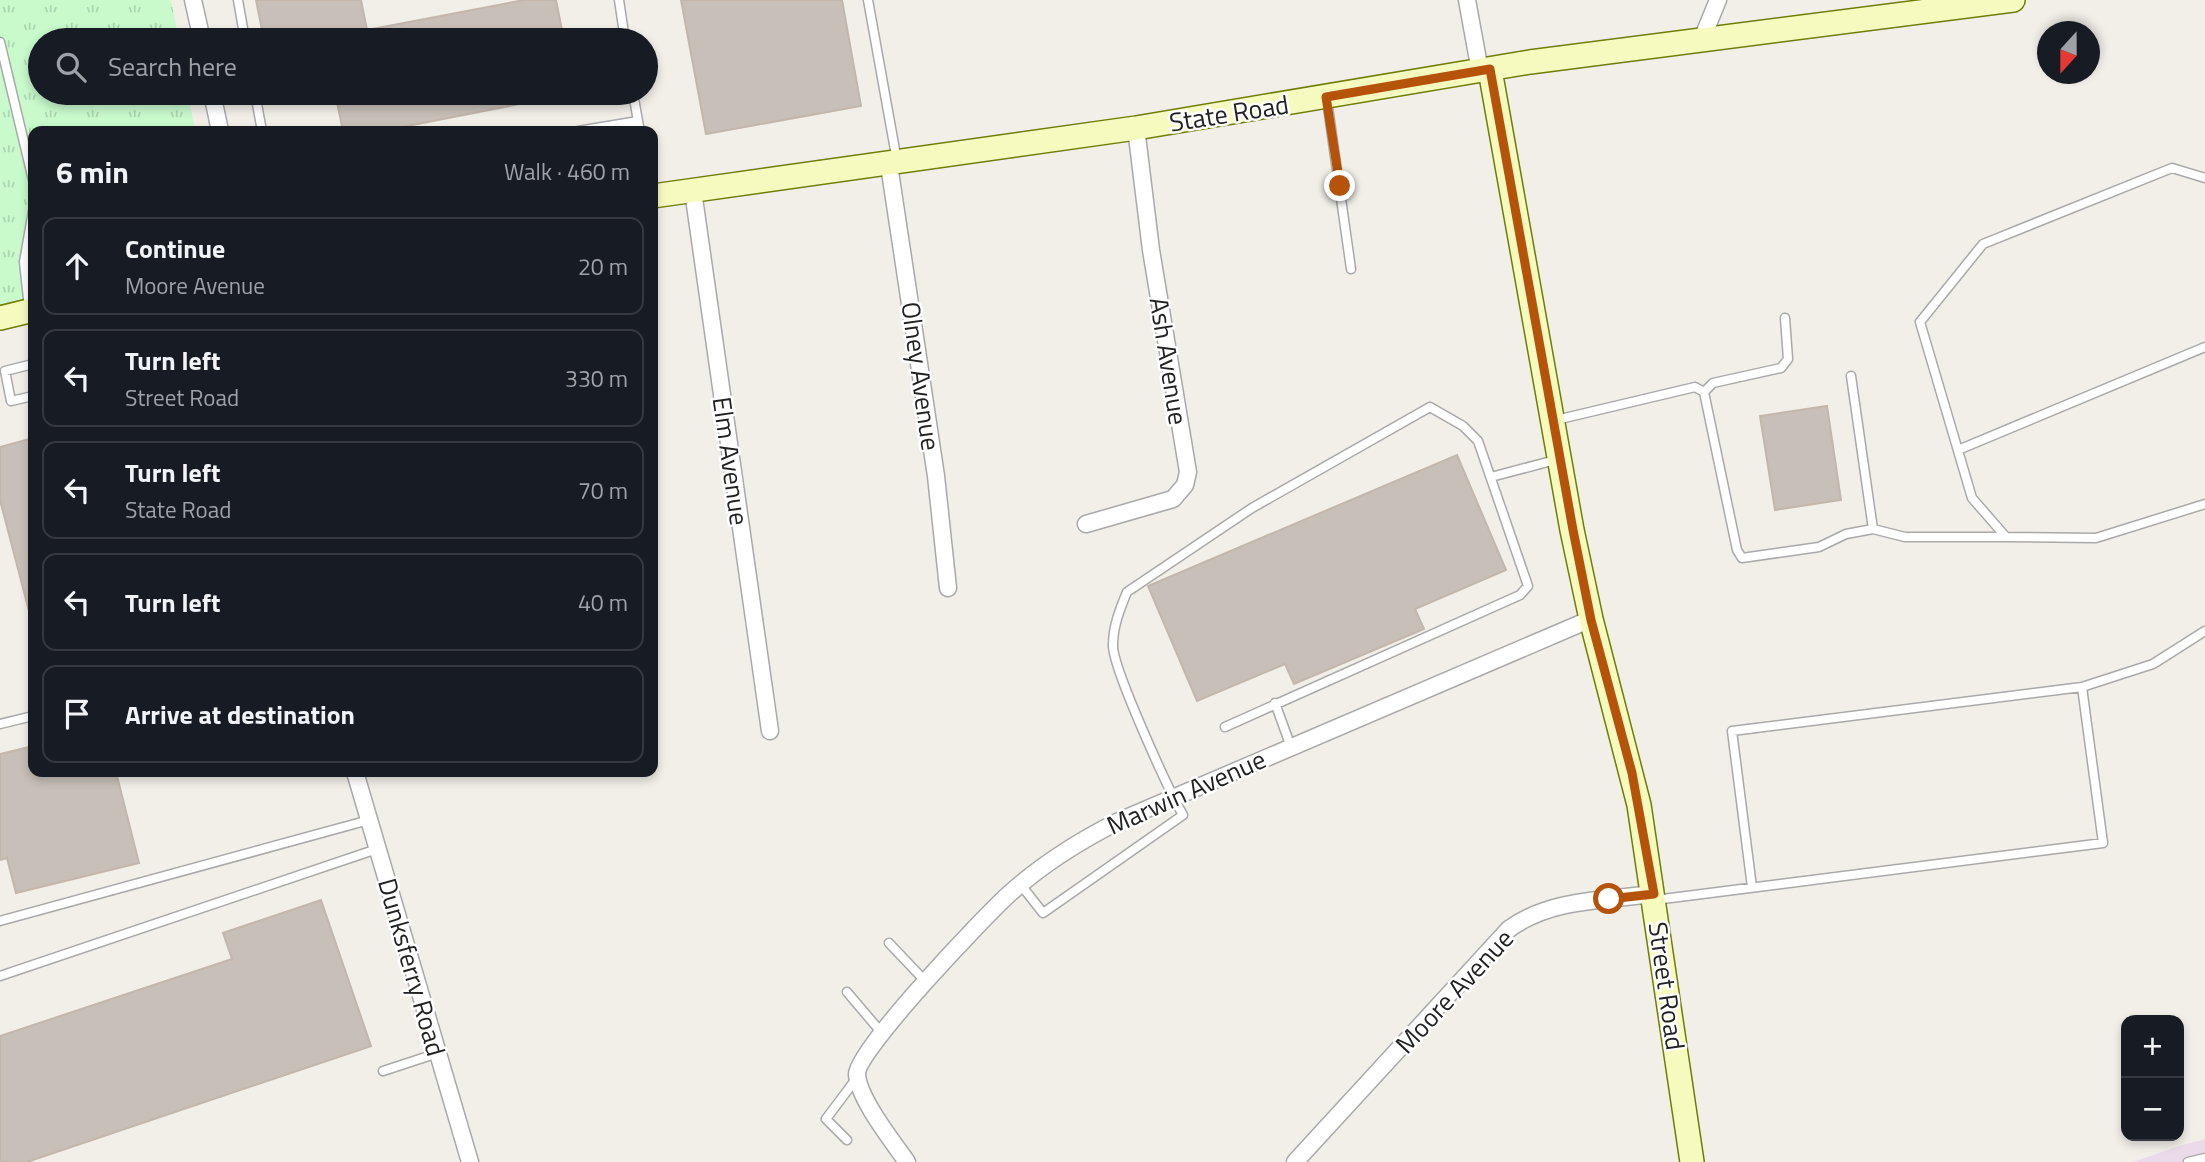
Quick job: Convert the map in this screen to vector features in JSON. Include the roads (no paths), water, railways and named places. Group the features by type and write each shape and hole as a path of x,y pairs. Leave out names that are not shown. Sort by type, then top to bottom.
{"main road":[{"name":"State Road","path":"658,195 1136,128 1485,70 1702,39 2013,0"},
{"name":"Street Road","path":"1485,70 1591,620 1632,773 1655,897 1692,1162"},
{"path":"0,318 28,311"}],"street":[{"path":"193,0 199,28"},
{"name":"Street Road","path":"1467,0 1485,70"},
{"path":"1702,39 1718,0"},
{"path":"215,105 219,126"},
{"name":"Ash Avenue","path":"1086,524 1173,499 1185,485 1188,472 1151,250 1136,128"},
{"name":"Olney Avenue","path":"894,164 936,476 948,588"},
{"name":"Elm Avenue","path":"693,191 770,731"},
{"name":"Marwin Avenue","path":"857,1074 860,1063 881,1032 994,909 1021,885 1097,832 1591,620"},
{"name":"Dunksferry Road","path":"356,777 470,1162"},
{"name":"Moore Avenue","path":"1295,1162 1500,937 1520,922 1552,907 1655,897"},
{"path":"857,1074 860,1088 907,1162"}],"lane":[{"path":"238,0 243,28"},
{"path":"618,0 623,28"},
{"path":"867,0 894,164"},
{"path":"0,42 28,159"},
{"path":"1326,97 1351,269"},
{"path":"257,105 261,126"},
{"path":"636,105 639,126"},
{"path":"608,126 638,121"},
{"path":"2006,537 1972,498 1920,322 1983,244 2172,168 2205,178"},
{"path":"28,236 23,262 28,292"},
{"path":"1704,392 1713,383 1781,368 1788,359 1785,318"},
{"path":"1958,450 2205,347"},
{"path":"28,365 5,371 11,401 28,397"},
{"path":"1851,376 1873,529"},
{"path":"1553,421 1686,387 1704,392"},
{"path":"1704,392 1737,550 1742,558 1819,547 1846,534 1873,529 1905,537 2096,538 2205,504"},
{"path":"1021,885 1043,913 1183,815 1173,799 1112,647 1117,615 1126,592 1252,508 1430,407 1463,426 1478,441 1528,586 1520,595 1225,727"},
{"path":"1490,477 1560,458"},
{"path":"1752,887 1732,731 2082,687 2153,664 2205,631"},
{"path":"1655,897 2103,843 2082,687"},
{"path":"1275,703 1291,747"},
{"path":"0,724 28,717"},
{"path":"0,921 369,820"},
{"path":"0,976 377,849"},
{"path":"889,943 927,983"},
{"path":"847,992 881,1032"},
{"path":"383,1070 438,1053"},
{"path":"847,1140 826,1119 857,1074"},
{"path":"2188,1162 2205,1158"}]}
